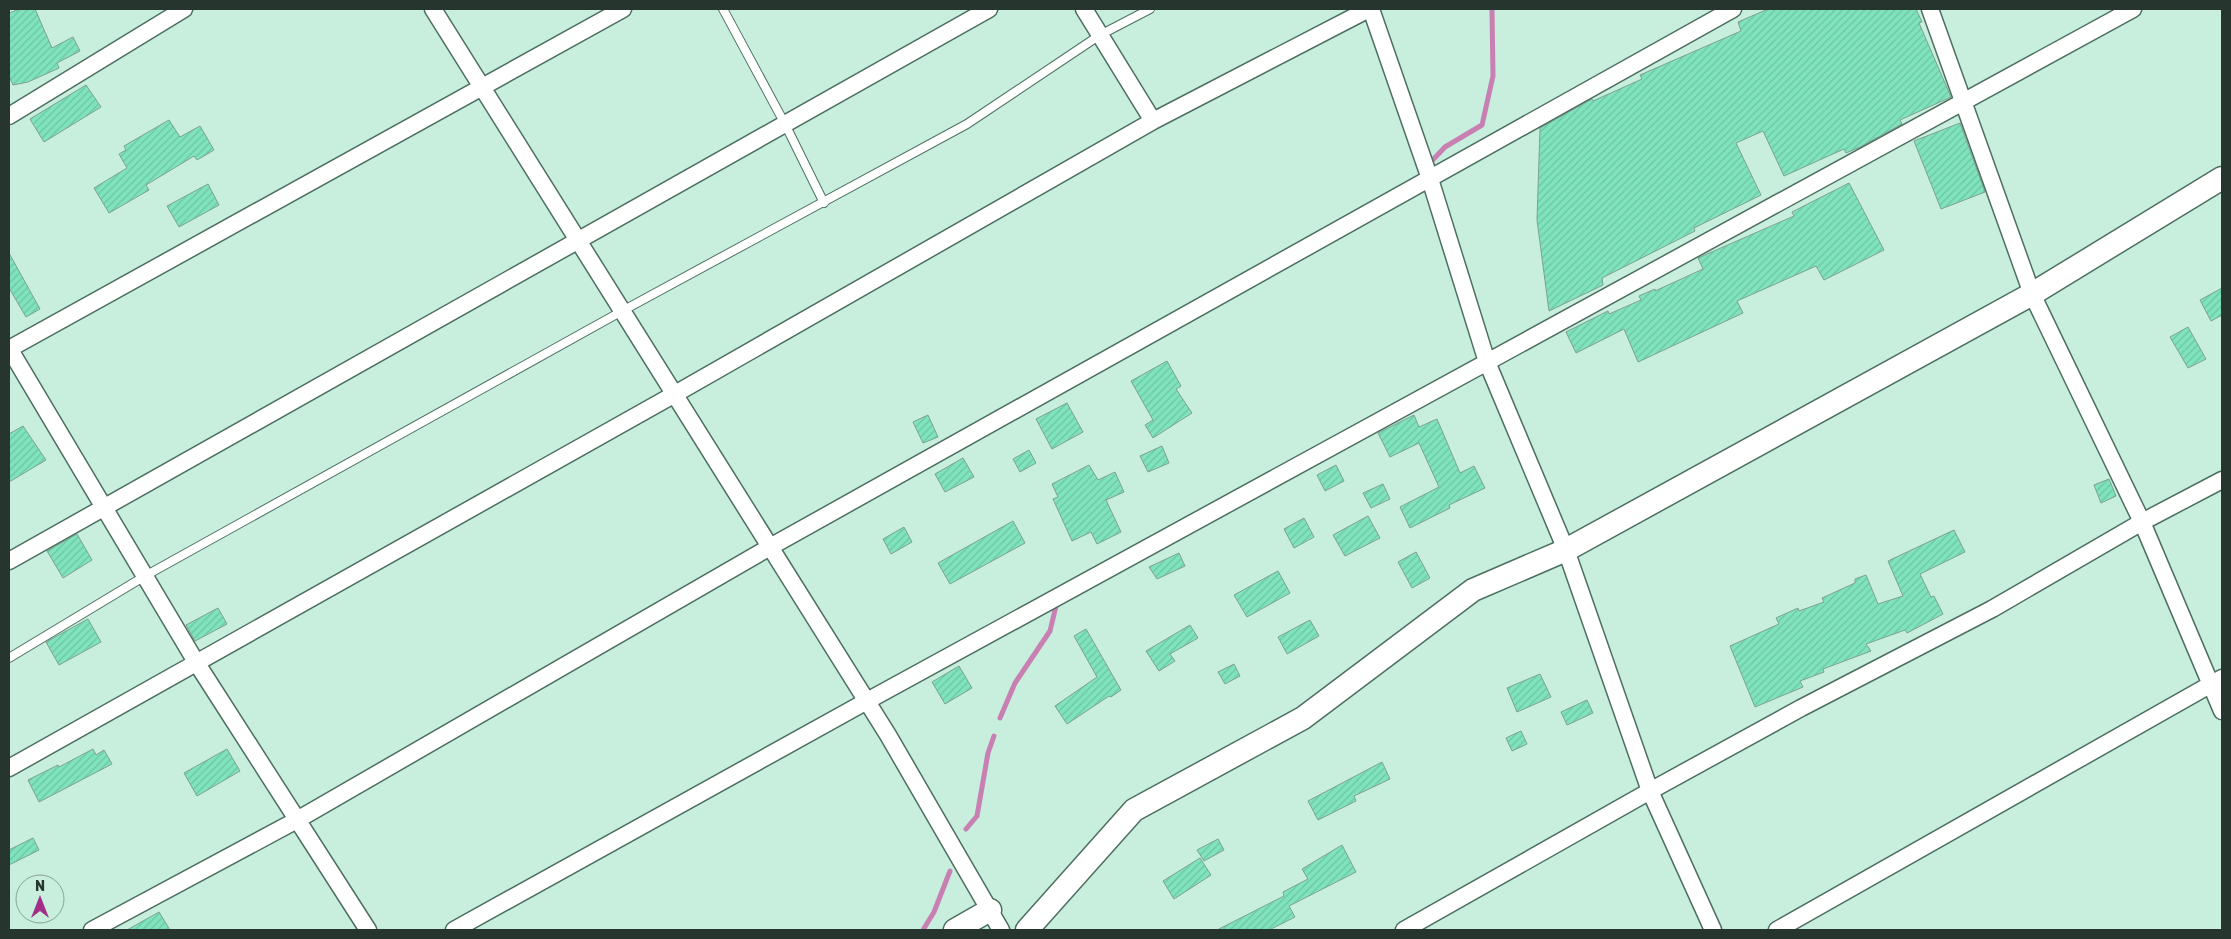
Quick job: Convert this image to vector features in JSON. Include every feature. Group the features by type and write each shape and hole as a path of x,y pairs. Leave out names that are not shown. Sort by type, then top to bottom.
{"street":[{"path":"9,116 184,9"},
{"path":"433,9 624,310 867,701 1001,930"},
{"path":"368,930 196,662 9,349 623,9"},
{"path":"9,561 103,506 579,241 989,9"},
{"path":"1084,9 1152,121"},
{"path":"9,768 675,394 1152,121 1370,9 1430,178 1487,362 1566,550 1650,791 1714,930"},
{"path":"92,930 298,820 770,547 1734,9"},
{"path":"1930,9 2032,294 2217,682 2222,711"},
{"path":"454,930 867,701 2132,9"},
{"path":"1027,930 1134,810 1303,718 1473,590 1566,550 2032,294 2222,178"},
{"path":"1404,930 1650,791 1801,708 1992,609 2142,522 2222,480"},
{"path":"1777,930 2217,682"},
{"path":"955,930 990,910"}],"lane":[{"path":"723,9 785,124 824,203"},
{"path":"9,658 145,576 624,310 968,124 1100,35 1150,9"}],"building":[{"path":"20,9 35,9 52,48 73,37 80,51 57,63 59,68 28,82 13,85 9,76 9,13"},
{"path":"1768,9 1916,9 1922,22 1919,23 1951,97 1900,120 1902,124 1860,147 1846,153 1844,149 1784,176 1763,131 1736,143 1761,195 1694,228 1695,231 1602,278 1603,285 1549,311 1537,220 1540,128 1592,99 1593,101 1642,79 1640,75 1741,31 1738,22"},
{"path":"86,85 101,107 44,142 30,119"},
{"path":"169,120 180,137 200,126 214,150 197,160 194,156 146,185 149,190 109,213 94,188 127,168 119,154 126,150 124,146"},
{"path":"1960,123 1985,192 1941,209 1914,141"},
{"path":"1849,183 1884,250 1824,280 1816,266 1737,301 1743,313 1638,362 1624,329 1576,353 1566,332 1608,311 1609,314 1641,300 1639,296 1655,289 1655,291 1703,269 1698,258 1794,216 1792,212"},
{"path":"208,184 219,205 179,227 167,206"},
{"path":"9,253 40,309 26,317 9,288"},
{"path":"2222,288 2222,315 2211,321 2200,300"},
{"path":"2188,327 2206,359 2188,368 2170,337"},
{"path":"1167,361 1181,386 1176,389 1192,413 1153,438 1145,425 1153,420 1131,381"},
{"path":"1067,403 1083,432 1052,449 1036,419"},
{"path":"928,415 938,437 923,443 913,422"},
{"path":"1414,415 1419,427 1437,419 1460,473 1474,466 1485,488 1449,505 1450,508 1410,528 1400,507 1439,487 1419,443 1390,457 1378,433"},
{"path":"23,426 46,460 9,482 9,434"},
{"path":"1162,446 1169,463 1148,472 1140,456"},
{"path":"1029,450 1036,463 1020,472 1013,459"},
{"path":"963,458 974,477 945,492 935,474"},
{"path":"1089,465 1098,480 1115,472 1124,492 1106,500 1121,532 1097,544 1091,532 1072,541 1053,499 1058,497 1052,484"},
{"path":"1336,465 1344,481 1325,491 1317,475"},
{"path":"2109,479 2116,496 2101,503 2094,485"},
{"path":"1383,484 1390,499 1371,508 1363,493"},
{"path":"1368,516 1380,538 1345,556 1333,535"},
{"path":"1304,518 1314,537 1294,548 1284,529"},
{"path":"1013,521 1025,543 950,584 938,563"},
{"path":"904,527 912,542 891,554 883,539"},
{"path":"1954,530 1965,552 1920,574 1931,597 1934,596 1943,614 1907,633 1905,630 1866,644 1871,651 1823,669 1824,672 1800,681 1803,687 1755,707 1730,646 1779,624 1776,618 1798,608 1799,611 1824,602 1822,598 1855,583 1855,579 1866,575 1878,604 1903,596 1888,561"},
{"path":"77,534 92,560 63,578 47,551"},
{"path":"1416,552 1430,578 1412,588 1398,562"},
{"path":"1179,553 1185,566 1157,579 1149,567"},
{"path":"1278,571 1290,593 1247,617 1234,595"},
{"path":"218,608 227,624 195,641 186,625"},
{"path":"88,619 101,642 59,665 46,642"},
{"path":"1310,620 1319,636 1287,654 1278,637"},
{"path":"1190,625 1198,638 1170,654 1175,661 1159,671 1146,651"},
{"path":"1086,629 1121,690 1067,724 1055,706 1097,677 1074,636"},
{"path":"1234,664 1240,676 1225,684 1218,672"},
{"path":"959,666 972,688 945,704 932,682"},
{"path":"1540,674 1551,697 1517,712 1507,688"},
{"path":"1587,700 1593,713 1567,725 1561,712"},
{"path":"1521,731 1527,744 1512,751 1506,738"},
{"path":"93,749 96,755 104,750 112,764 39,802 28,780 58,765 59,767"},
{"path":"227,749 240,771 197,796 184,773"},
{"path":"1382,762 1390,779 1354,796 1356,801 1318,820 1308,801"},
{"path":"33,838 39,850 9,865 9,850"},
{"path":"1218,839 1224,850 1204,861 1197,850"},
{"path":"1342,845 1356,872 1289,906 1295,917 1269,930 1217,930 1284,896 1283,892 1308,879 1302,869"},
{"path":"1200,858 1211,875 1174,899 1163,881"},
{"path":"159,912 170,930 127,930"}],"waterway":[{"path":"1429,164 1445,147 1482,125 1493,76 1492,9"},
{"path":"1000,718 1015,683 1050,631 1056,606"},
{"path":"966,829 977,816 988,753 994,736"},
{"path":"923,930 934,912 950,871"}]}
